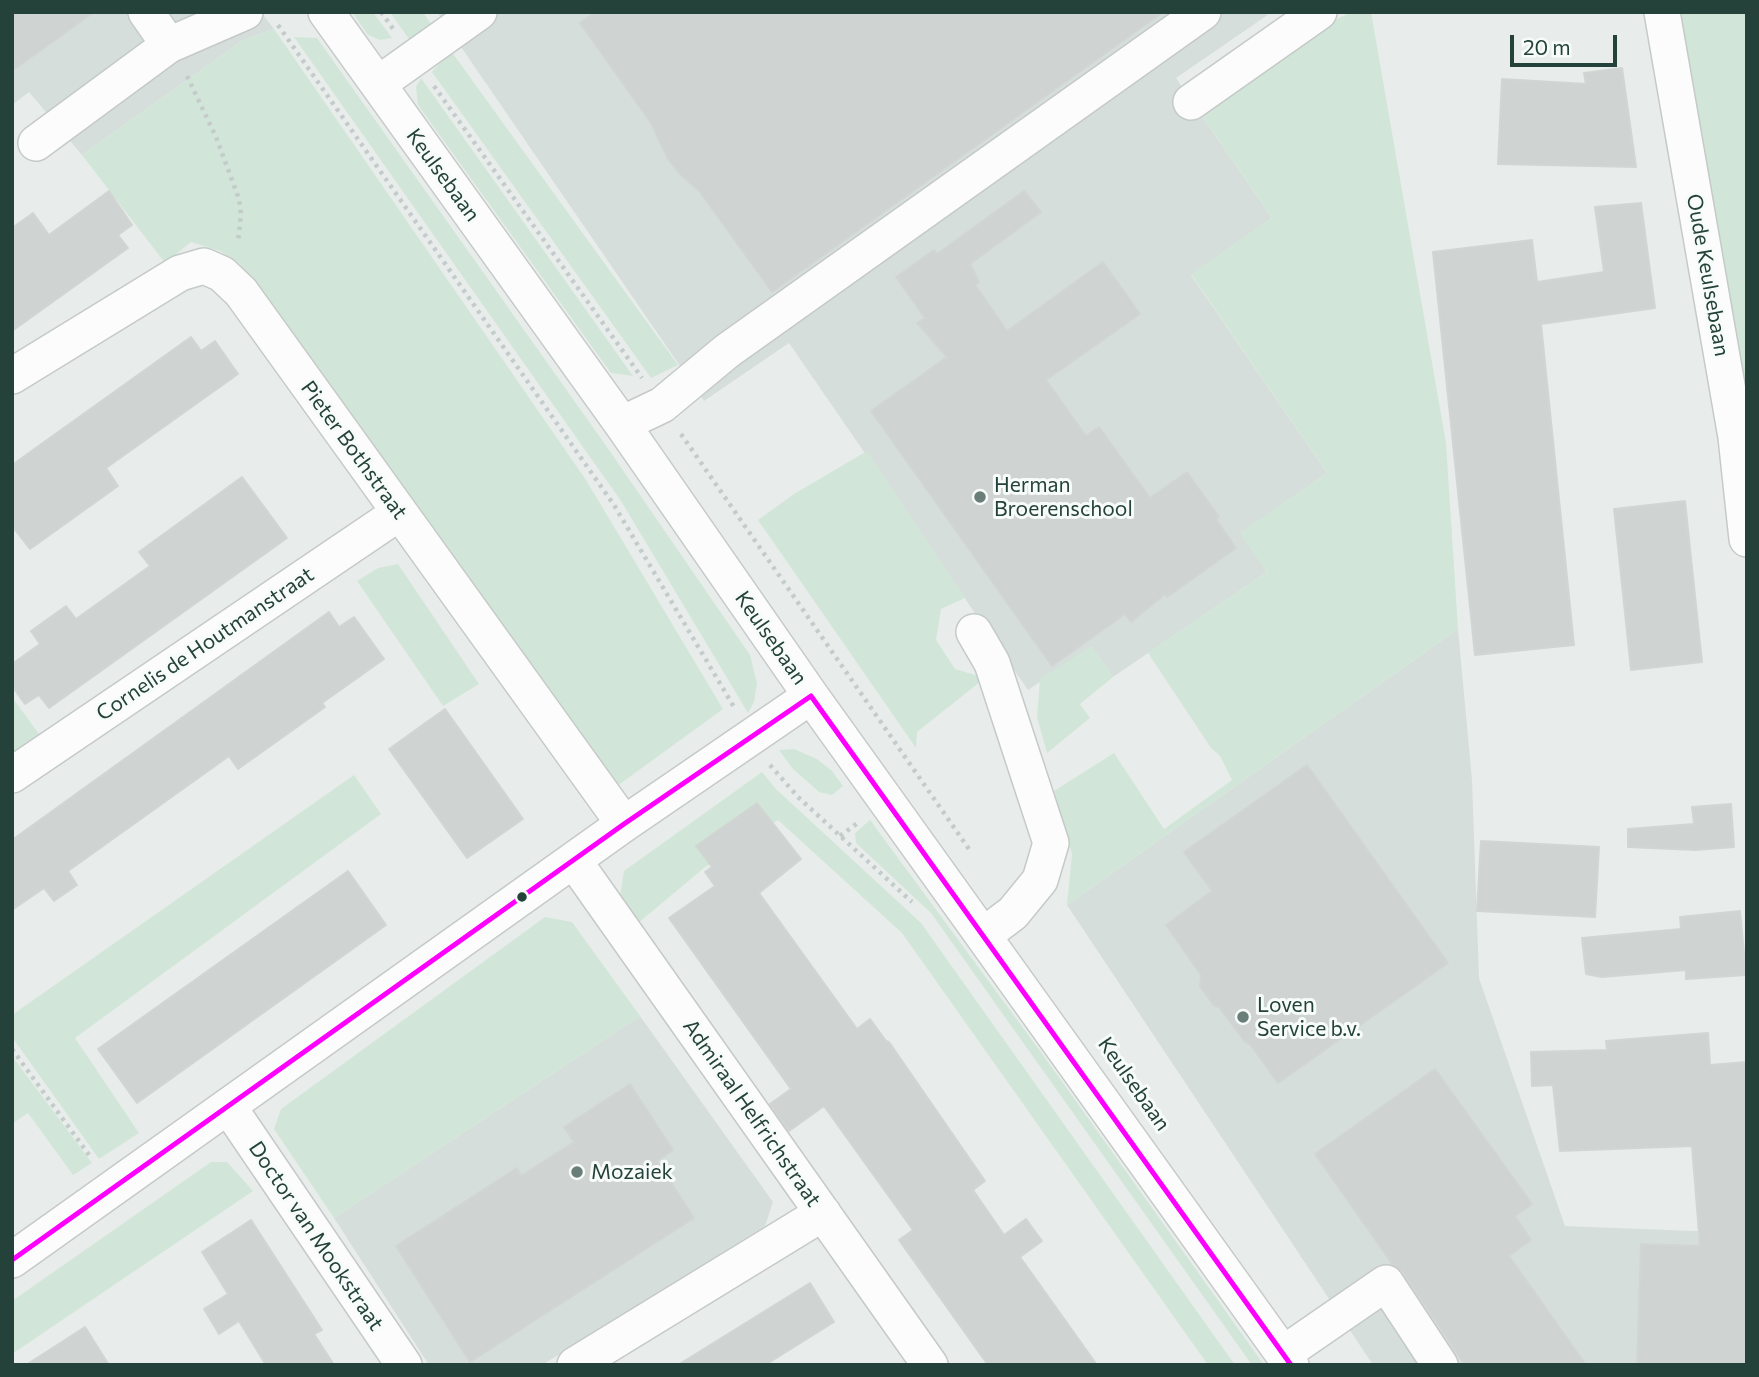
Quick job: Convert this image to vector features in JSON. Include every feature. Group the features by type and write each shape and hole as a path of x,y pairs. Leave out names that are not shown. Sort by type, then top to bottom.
{"street":[{"path":"146,12 169,45"},
{"name":"Keulsebaan","path":"326,12 622,424 811,696 1287,1359"},
{"path":"378,84 479,12"},
{"path":"622,424 662,405 727,351 1203,12"},
{"path":"1191,103 1320,12"},
{"name":"Oude Keulsebaan","path":"1662,12 1736,436 1747,539"},
{"path":"36,143 169,45 261,18"},
{"path":"12,376 180,273 204,266 222,274"},
{"name":"Pieter Bothstraat","path":"222,274 241,292 624,824"},
{"name":"Cornelis de Houtmanstraat","path":"12,775 399,513"},
{"path":"974,632 992,663 1051,843 1040,880 1013,913 984,935"},
{"path":"12,1260 624,824 811,696"},
{"name":"Admiraal Helfrichstraat","path":"574,861 930,1365"},
{"name":"Doctor van Mookstraat","path":"228,1106 404,1365"},
{"path":"575,1365 823,1213"},
{"path":"1287,1359 1387,1283 1440,1365"}],"path":[{"name":"Keulsebaan","path":"381,12 662,405 974,856"},
{"path":"261,18 614,505 751,738 776,774 919,909"},
{"path":"169,45 216,137 239,199 241,214 238,245 222,274"},
{"path":"12,1049 113,1188"}],"shaded area":[{"path":"12,12 261,12 274,29 242,41 82,155 29,92 12,105"},
{"path":"437,12 1272,12 1176,78 1272,218 1191,275 1327,473 1241,533 1267,572 1113,677 1091,647 1028,690 789,343 704,401"},
{"path":"1458,629 1472,780 1479,978 1565,1226 1747,1233 1747,1365 1373,1365 1067,905"},
{"name":"Mozaiek","path":"640,1016 773,1202 765,1226 542,1365 429,1365 334,1218"}],"green space":[{"path":"352,12 373,12 392,38 380,40 368,35"},
{"path":"390,12 423,12 433,27 409,39"},
{"path":"1351,12 1371,12 1446,443 1458,629 1067,905 1072,854 1054,791 1114,753 1164,829 1232,780 1220,756 1211,748 1148,653 1267,572 1240,533 1327,473 1191,274 1272,218 1201,114 1320,28"},
{"path":"1677,12 1747,12 1747,445"},
{"path":"274,29 586,480 723,709 613,789 240,264 220,251 191,242 165,263 82,155 242,41"},
{"path":"294,37 317,38 607,447 750,655 757,683 754,702 748,713 621,501"},
{"path":"451,51 678,365 651,378 432,72"},
{"path":"421,78 633,376 611,373 418,105 416,87"},
{"path":"867,451 965,598 941,609 936,640 955,669 985,678 917,732 916,748 758,520 794,494"},
{"path":"398,564 479,684 443,706 357,581 378,568"},
{"path":"1092,646 1113,677 1080,704 1090,718 1047,753 1037,717 1040,679"},
{"path":"12,697 39,734 12,753"},
{"path":"794,749 817,759 832,771 843,786 832,795 819,792 792,768 779,750"},
{"path":"762,772 776,789 921,923 1235,1365 1208,1365 902,933 778,820 704,868 637,924 620,896 624,871"},
{"path":"354,775 381,814 75,1038 139,1133 99,1159 12,1037 12,1015"},
{"path":"870,820 1043,1055 1264,1365 1252,1365 931,913 856,843 855,833"},
{"path":"545,917 572,922 640,1016 334,1218 274,1129 281,1109"},
{"path":"12,1056 92,1163 73,1175 28,1113 12,1124"},
{"path":"211,1162 227,1162 253,1191 12,1354 12,1301"}],"building":[{"path":"12,12 94,12 12,71"},
{"path":"595,12 1163,12 772,292 700,192 668,159 651,123 580,23"},
{"path":"1622,68 1636,167 1498,164 1502,79 1586,84 1584,73"},
{"path":"109,191 132,225 118,235 128,248 12,331 12,228 33,213 49,235"},
{"path":"1024,191 1041,212 970,264 979,282 975,285 1007,331 1103,262 1140,314 1046,380 1086,436 1099,427 1150,498 1187,472 1219,517 1216,519 1236,548 1167,597 1165,594 1131,622 1125,614 1052,666 871,411 947,357 917,323 925,318 896,277 934,250 937,254"},
{"path":"1641,203 1655,308 1541,324 1574,645 1475,655 1433,252 1532,240 1537,282 1604,272 1595,207"},
{"path":"191,337 201,351 215,341 238,374 106,468 118,486 30,549 12,526 12,465"},
{"path":"242,477 287,538 49,708 39,695 25,704 12,686 12,664 40,644 31,631 66,606 76,619 150,566 139,552"},
{"path":"1685,501 1702,662 1631,670 1614,509"},
{"path":"329,612 339,627 354,617 384,659 322,703 325,707 238,769 229,756 68,871 77,885 54,901 44,888 12,910 12,840"},
{"path":"445,709 523,819 467,858 389,749"},
{"path":"1307,765 1448,963 1278,1083 1250,1044 1245,1042 1219,1007 1214,1006 1200,986 1201,975 1166,925 1212,891 1184,852"},
{"path":"757,803 801,859 759,893 857,1029 870,1019 889,1042 985,1181 973,1190 1004,1235 1026,1219 1042,1241 1020,1257 1097,1365 988,1365 899,1240 913,1230 824,1106 789,1131 770,1104 791,1089 669,918 715,886 705,872 712,867 696,846"},
{"path":"1731,804 1734,847 1696,850 1628,847 1628,829 1694,824 1692,807"},
{"path":"1481,841 1599,847 1595,917 1477,911"},
{"path":"348,871 386,925 137,1103 98,1049"},
{"path":"1740,911 1746,975 1686,979 1686,970 1602,977 1586,974 1582,938 1681,929 1680,917"},
{"path":"1708,1033 1710,1065 1747,1062 1747,1365 1637,1365 1641,1244 1700,1246 1692,1146 1560,1151 1553,1085 1532,1086 1531,1052 1607,1050 1606,1041"},
{"path":"1435,1069 1532,1204 1515,1216 1531,1240 1509,1256 1586,1365 1465,1365 1403,1272 1393,1265 1315,1154"},
{"path":"630,1084 673,1150 657,1161 694,1218 470,1362 396,1246 517,1168 521,1176 574,1142 564,1127"},
{"path":"251,1220 322,1330 314,1334 334,1365 266,1365 239,1321 219,1334 204,1309 228,1294 202,1252"},
{"path":"810,1283 834,1322 765,1365 678,1365"},
{"path":"85,1327 109,1365 26,1365"}],"transit line":[{"path":"12,1260 624,824 811,696 1291,1365"}],"place":[{"name":"Herman Broerenschool","path":"980,497"},
{"name":"Loven Service b.v.","path":"1243,1017"},
{"name":"Mozaiek","path":"577,1172"}]}
